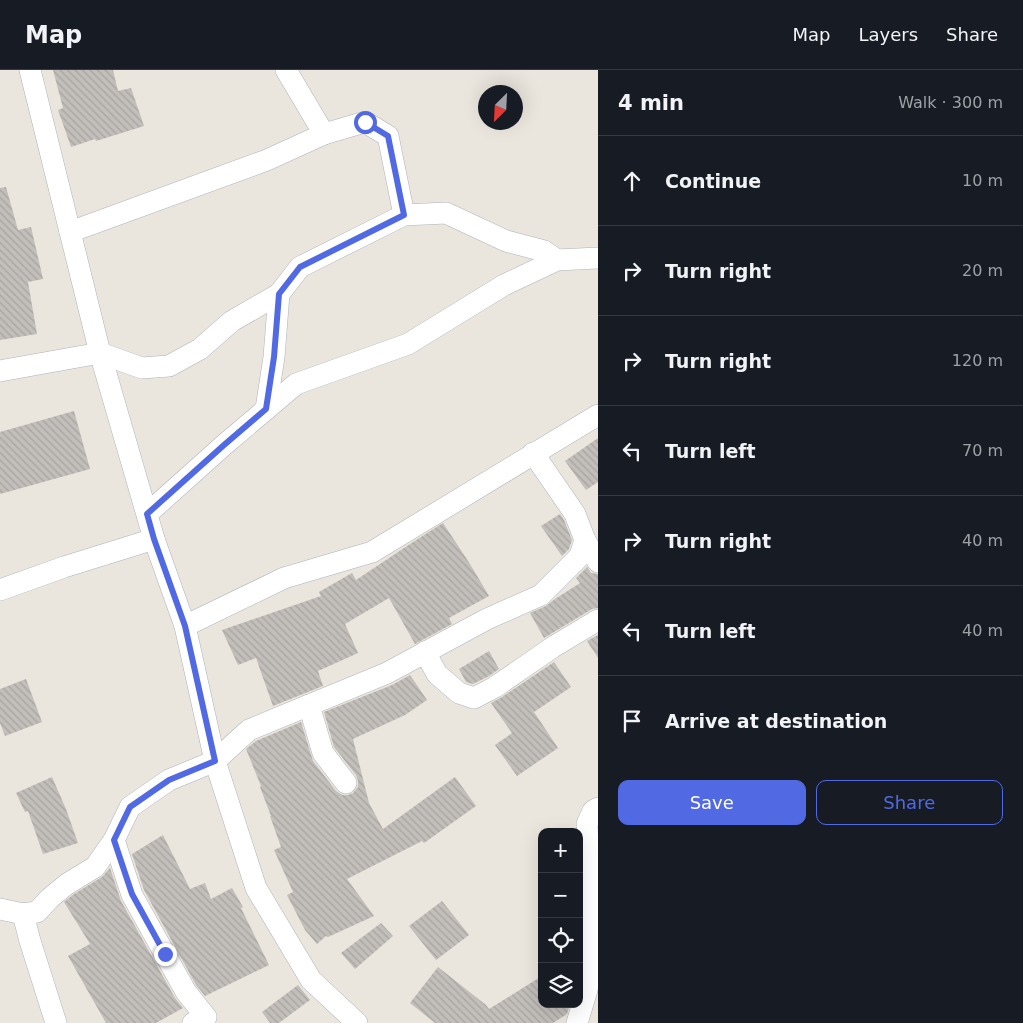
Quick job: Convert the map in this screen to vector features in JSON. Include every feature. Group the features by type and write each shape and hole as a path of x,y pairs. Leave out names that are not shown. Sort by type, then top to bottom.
{"street":[{"path":"30,70 100,353 154,539 185,626 215,761 256,888 310,980 357,1023"},
{"path":"286,70 324,134"},
{"path":"70,232 267,160 324,134 365,122 388,136 404,215"},
{"path":"0,371 100,353 142,368 169,366 200,349 232,321 279,294 300,267 404,215 446,213 506,241 544,251 557,260"},
{"path":"147,514 296,384 408,344 504,285 557,260 598,258"},
{"path":"266,409 274,357 279,294"},
{"path":"185,626 284,578 372,552 598,415"},
{"path":"533,453 574,514 585,540 598,562"},
{"path":"0,590 64,567 154,539"},
{"path":"0,909 23,914 38,912 66,884 95,867 114,840 130,807 169,780 215,761 249,730 387,673 488,619 541,595 580,556 585,540"},
{"path":"425,652 437,674 459,693 474,698 495,687 553,647 598,620"},
{"path":"309,705 323,753 346,783"},
{"path":"577,1023 593,958 587,824 593,811 598,808"},
{"path":"114,840 136,902 186,992 206,1017 193,1023"},
{"path":"23,914 56,1023"}],"building":[{"path":"53,70 113,70 118,91 131,88 144,126 71,147 58,110 63,108"},
{"path":"6,187 18,230 31,227 43,279 28,282 37,334 0,340 0,188"},
{"path":"74,411 90,469 0,494 0,432"},
{"path":"598,438 598,482 586,490 565,461"},
{"path":"560,514 572,540 569,549 562,556 541,526"},
{"path":"443,523 489,596 449,618 452,624 415,644 389,598 345,624 358,653 318,671 323,686 273,706 256,658 238,665 222,630 321,596 319,592 352,573 356,580"},
{"path":"587,567 591,573 598,574 598,608 592,609 544,638 530,613 546,606 580,583 576,578"},
{"path":"598,635 598,658 587,641"},
{"path":"489,651 499,669 473,684 466,682 459,669"},
{"path":"554,662 571,687 534,712 558,748 517,776 495,745 512,733 491,703"},
{"path":"410,675 427,700 405,715 353,739 369,803 383,829 455,777 476,806 424,843 422,841 347,879 374,916 328,937 326,936 317,944 305,930 287,895 293,892 274,850 281,847 261,786 246,749 256,741 301,722 313,761 336,791 342,795 353,793 358,787 356,775 334,747 324,712 392,685"},
{"path":"26,679 42,722 5,736 0,723 0,689"},
{"path":"52,777 78,843 43,854 28,811 25,812 16,793"},
{"path":"163,835 190,889 205,883 211,899 232,888 243,907 241,908 269,965 205,996 196,985 144,890 132,854"},
{"path":"110,868 121,901 175,998 183,1008 156,1023 106,1023 68,956 90,944 64,902 102,877"},
{"path":"442,901 469,935 436,960 409,926"},
{"path":"381,923 393,936 355,969 341,953"},
{"path":"438,967 489,1009 538,978 538,1008 569,1008 567,1014 553,1023 435,1023 410,1003"},
{"path":"298,985 310,1000 279,1023 270,1023 262,1012"}],"route":[{"path":"165,954 132,894 114,840 130,807 169,780 215,761 185,626 147,514 266,409 274,357 279,294 300,267 404,215 388,136 365,122"}]}
